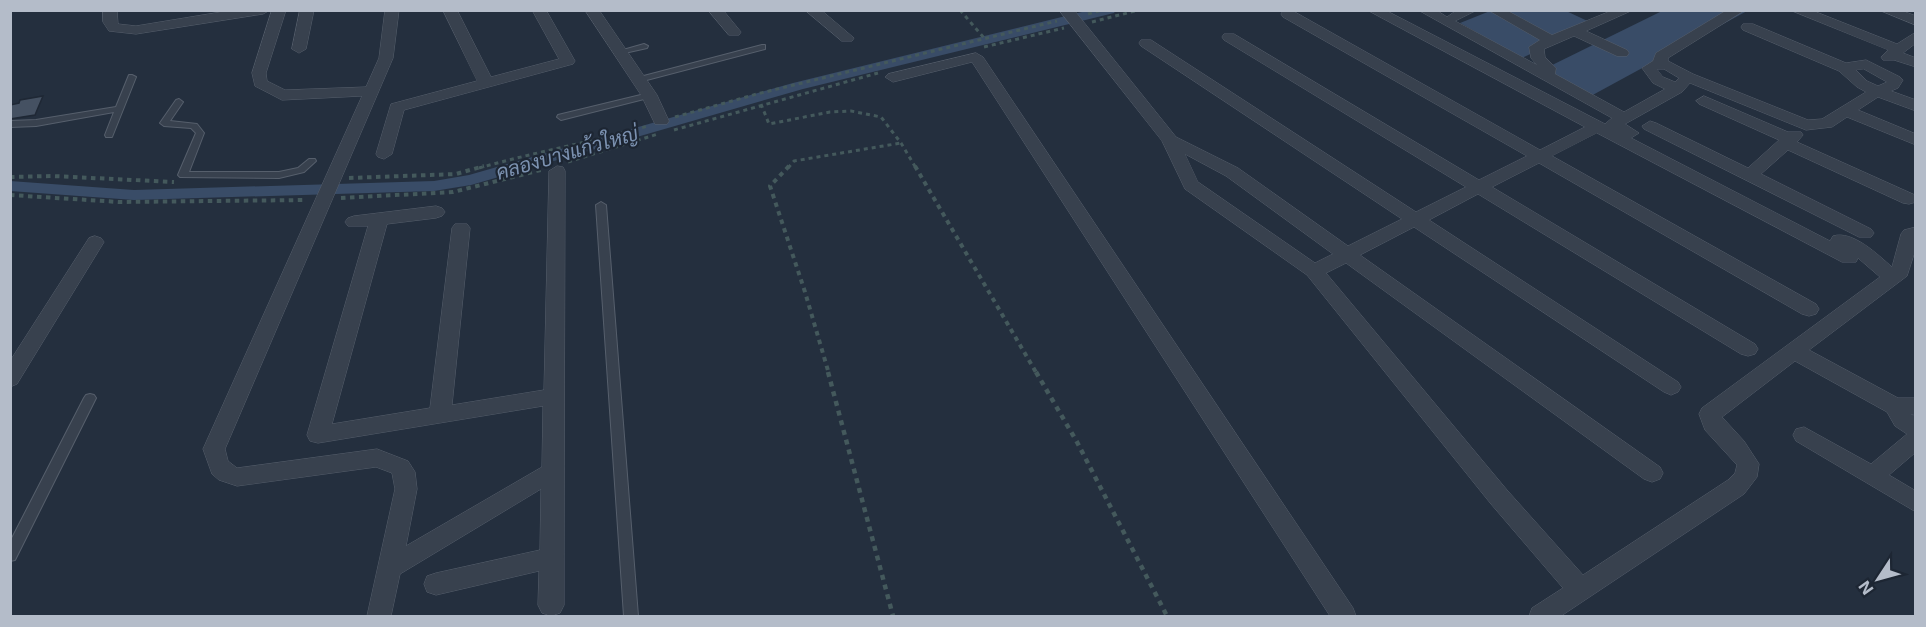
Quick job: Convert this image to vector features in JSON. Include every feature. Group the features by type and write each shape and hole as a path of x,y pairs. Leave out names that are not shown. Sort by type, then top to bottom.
{"street":[{"path":"110,10 110,22 114,28 136,30 263,10"},
{"path":"279,10 259,73 260,83 282,95 371,91"},
{"path":"299,49 308,10"},
{"path":"379,616 406,489 404,472 400,466 377,458 237,477 225,474 215,458 213,449 315,206 338,167 386,58 392,10"},
{"path":"450,10 485,81"},
{"path":"384,154 397,107 485,81 568,61 539,10"},
{"path":"592,10 649,95 661,122"},
{"path":"715,10 734,32"},
{"path":"812,10 847,39"},
{"path":"1066,10 1170,140 1191,185 1314,271 1499,497 1581,590"},
{"path":"1374,10 1849,258"},
{"path":"1425,10 1624,118"},
{"path":"1454,16 1470,10"},
{"path":"1495,10 1552,41"},
{"path":"1584,10 1603,20"},
{"path":"1547,76 1549,68 1538,58 1536,47 1626,10"},
{"path":"1738,10 1661,56 1660,63 1652,64 1649,68 1658,80 1682,83 1806,125 1826,124 1877,91 1893,86 1895,80 1866,64 1844,68"},
{"path":"1797,10 1916,63"},
{"path":"1886,10 1916,21"},
{"path":"1288,14 1809,309"},
{"path":"1748,27 1844,68 1862,84 1916,106"},
{"path":"1574,31 1622,53"},
{"path":"1874,68 1916,36"},
{"path":"1229,37 1748,349"},
{"path":"1146,43 1671,387"},
{"path":"890,74 976,57 1344,616"},
{"path":"1682,83 1613,124 1865,254 1893,278"},
{"path":"1704,101 1909,199"},
{"path":"1846,111 1916,140"},
{"path":"1750,175 1806,125"},
{"path":"1650,126 1865,233"},
{"path":"1314,271 1597,127"},
{"path":"1170,140 1232,172 1652,473"},
{"path":"551,605 557,168"},
{"path":"354,222 436,212"},
{"path":"380,219 318,435 554,396"},
{"path":"440,415 460,228"},
{"path":"1541,616 1736,487 1746,477 1748,464 1736,447 1713,424 1710,414 1900,272 1910,234 1916,233"},
{"path":"10,379 95,242"},
{"path":"1794,351 1905,406 1903,420 1916,429"},
{"path":"1804,435 1916,503"},
{"path":"1873,476 1916,439"},
{"path":"389,568 553,471"},
{"path":"435,584 552,558"}],"lane":[{"path":"620,52 644,46"},
{"path":"639,80 762,47"},
{"path":"109,135 132,77"},
{"path":"561,117 649,95"},
{"path":"179,102 164,123 194,126 200,134 183,175 279,176 301,170 312,161"},
{"path":"10,124 36,123 119,109"},
{"path":"601,205 631,616"},
{"path":"10,556 90,398"}],"path":[{"path":"960,10 984,38"},
{"path":"1082,24 1139,10"},
{"path":"978,48 1071,27"},
{"path":"337,198 453,192 557,168 761,104 890,74"},
{"path":"761,104 769,124 830,112 851,111 881,117 901,143 1077,442 1167,616"},
{"path":"893,616 831,384 787,231 770,186 794,161 901,143"},
{"path":"10,195 119,202 315,206"}],"water":[{"path":"1564,10 1594,24 1522,58 1460,23 1490,11"},
{"path":"1662,11 1747,11 1589,97 1542,70"}],"building":[{"path":"43,96 35,115 10,119 10,105 19,103 20,100"}],"waterway":[{"name":"คลองบางแก้วใหญ่","path":"10,186 134,195 434,186 471,180 798,86 1109,10"}]}
